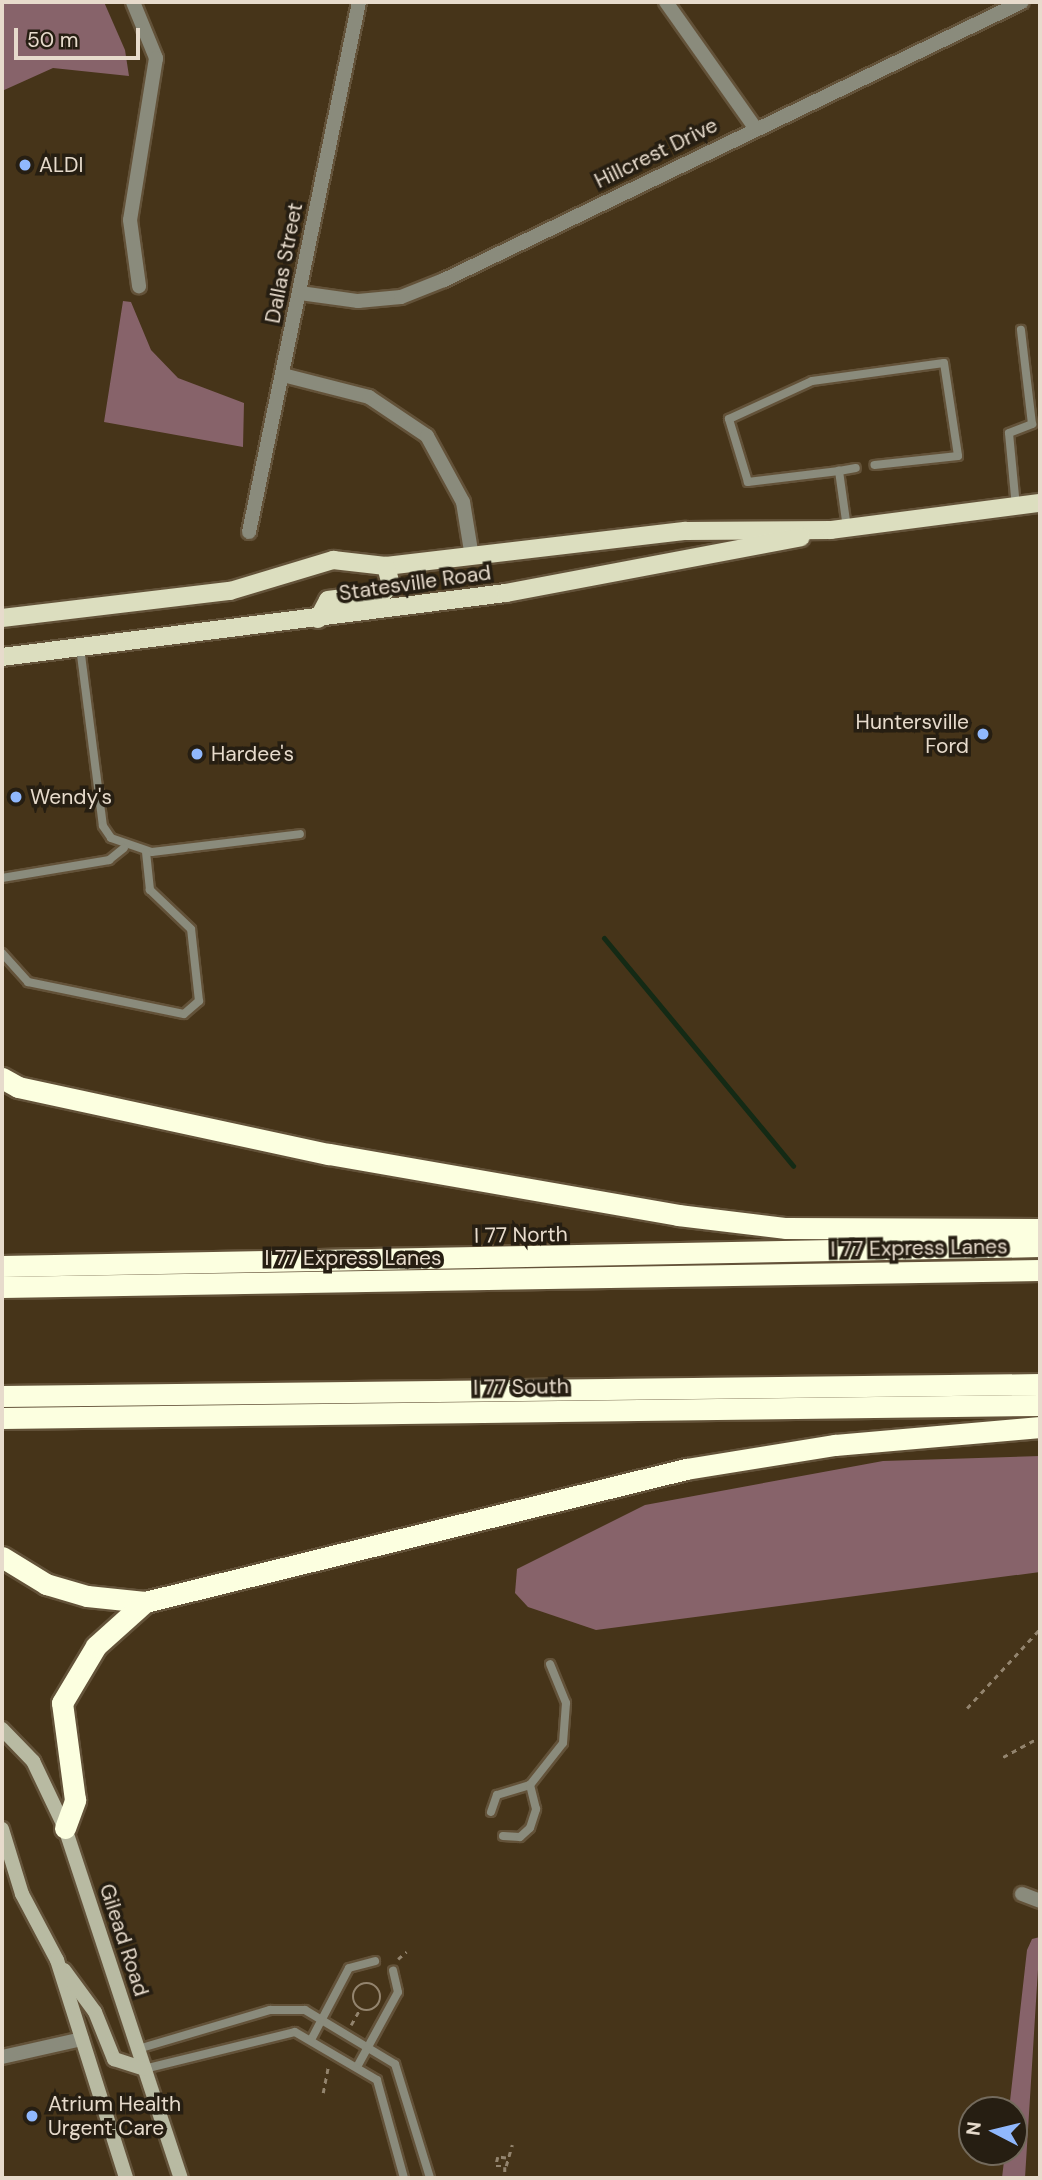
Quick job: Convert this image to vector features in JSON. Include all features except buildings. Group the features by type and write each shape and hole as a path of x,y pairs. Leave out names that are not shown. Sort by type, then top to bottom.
{"highway":[{"path":"7,1086 355,1159 731,1222 1040,1229"},
{"name":"I 77 North","path":"2,1266 1040,1246"},
{"name":"I 77 Express Lanes","path":"2,1287 1040,1270"},
{"path":"2,1396 1040,1384"},
{"name":"I 77 South","path":"2,1418 1040,1405"},
{"path":"2,1557 46,1584 87,1596 145,1602 686,1469 835,1445 1040,1427"},
{"path":"65,1828 75,1800 62,1703 96,1646 145,1602"}],"main road":[{"name":"Statesville Road","path":"2,657 79,644 318,619 693,561 839,529 1040,503"},
{"name":"Statesville Road","path":"2,618 230,591 333,560 387,566 685,531 839,529"},
{"path":"318,619 328,600 383,593 391,584 387,566"},
{"name":"Gilead Road","path":"2,1729 33,1761 65,1828 181,2178"},
{"path":"2,1829 22,1894 57,1960 95,2012 114,2059 145,2069"},
{"path":"57,1960 126,2178"}],"street":[{"path":"133,2 156,58 130,220 139,286"},
{"name":"Dallas Street","path":"249,532 359,2"},
{"path":"666,2 756,129"},
{"name":"Hillcrest Drive","path":"300,293 358,302 401,298 1022,2"},
{"path":"283,375 369,397 427,436 463,502 472,557"},
{"path":"1022,1894 1040,1901"},
{"path":"2,2057 82,2039"}],"lane":[{"path":"1016,507 1009,433 1032,424 1021,330"},
{"path":"856,468 748,482 729,419 812,381 944,363 958,456 874,465"},
{"path":"839,471 839,529"},
{"path":"79,644 103,826 124,848 146,852 300,834"},
{"path":"2,878 109,860 124,848"},
{"path":"2,953 28,982 184,1014 199,1001 191,929 150,890 146,852"},
{"path":"491,1812 498,1795 530,1785 551,1765 568,1721 550,1664"},
{"path":"503,1836 520,1837 530,1828 536,1809 530,1785"},
{"path":"311,2040 349,1968 375,1961"},
{"path":"357,2067 398,1992 393,1971"},
{"path":"138,2049 286,2006 321,2019 369,2047 399,2070 430,2178"},
{"path":"145,2069 282,2032 311,2040 357,2067 379,2085 404,2178"}],"path":[{"path":"967,1708 1040,1629"},
{"path":"1003,1758 1040,1737"},
{"path":"363,1983 381,1994 369,2011 354,2002 363,1983"},
{"path":"505,2178 506,2158 512,2145"},
{"path":"505,2167 495,2162 506,2158"}],"shaded area":[{"path":"2,2 104,2 125,50 129,76 53,68 2,91"},
{"path":"123,301 131,302 151,350 178,378 244,403 243,447 104,422"},
{"path":"1040,1456 1040,1572 596,1630 528,1607 515,1593 517,1569 645,1505 883,1461"},
{"path":"1040,1937 1028,2130 1028,2096 1011,2096 1027,1950 1032,1939"},
{"path":"1003,2166 1026,2166 1025,2178 1002,2178"}],"waterway":[{"path":"604,938 793,1166"}],"place":[{"name":"ALDI","path":"25,165"},
{"name":"Huntersville Ford","path":"983,734"},
{"name":"Hardee's","path":"197,754"},
{"name":"Wendy's","path":"16,797"},
{"name":"Atrium Health Urgent Care","path":"32,2116"}]}
